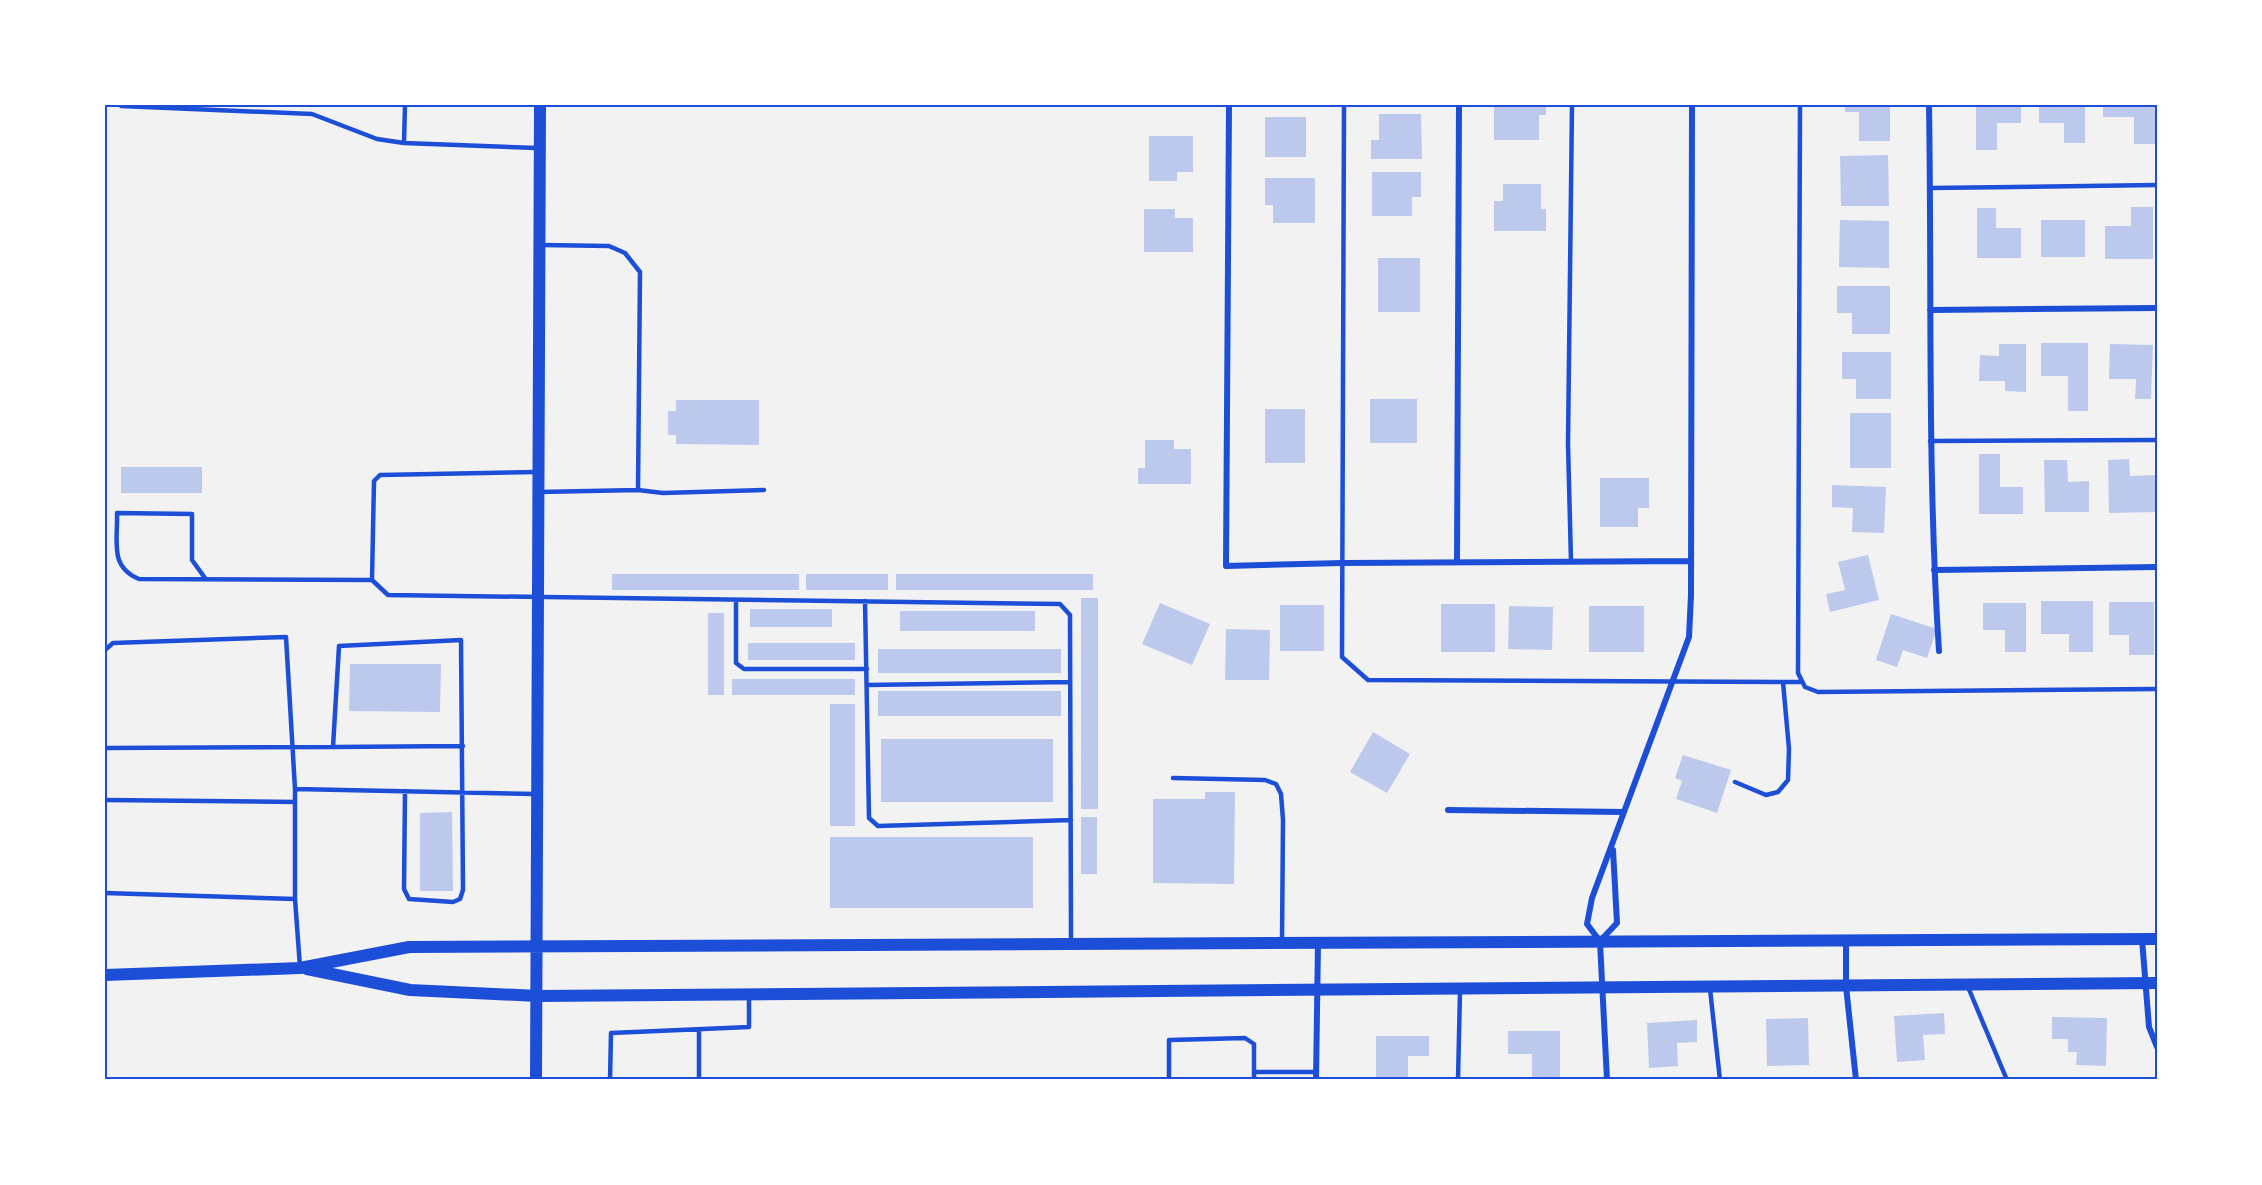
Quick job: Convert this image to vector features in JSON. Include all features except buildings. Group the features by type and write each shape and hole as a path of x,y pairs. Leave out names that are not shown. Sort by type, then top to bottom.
{"main road":[{"path":"536,1080 540,105"},
{"path":"105,975 300,968 409,947 2157,939"},
{"path":"300,968 410,990 538,996 2152,983"}],"street":[{"path":"1229,105 1226,566 1457,561 1691,561"},
{"path":"1457,561 1459,105"},
{"path":"1607,1080 1600,987 1600,942 1587,924 1592,898 1689,637 1692,105"},
{"path":"1929,105 1930,441 1939,651"},
{"path":"1930,310 2157,308"},
{"path":"1934,570 2157,567"},
{"path":"1448,810 1623,812"},
{"path":"1600,942 1617,923 1613,846"},
{"path":"2142,939 2152,983 2149,1027 2157,1047"},
{"path":"1846,940 1846,986 1857,1080"},
{"path":"1316,1080 1318,943"}],"lane":[{"path":"404,143 405,105"},
{"path":"1344,105 1342,657 1368,680 1802,682"},
{"path":"1571,561 1568,444 1572,105"},
{"path":"1800,105 1798,673 1804,687 1818,692 2157,689"},
{"path":"121,106 312,114 377,139 404,143 539,148"},
{"path":"1930,188 2157,185"},
{"path":"539,245 609,246 625,253 640,272 638,490"},
{"path":"1930,441 2157,440"},
{"path":"372,580 374,481 380,475 539,472"},
{"path":"539,492 638,490 663,493 764,490"},
{"path":"205,578 192,560 192,514 117,513 118,563 126,574 139,579 372,580 387,595 1060,604 1070,615 1071,944"},
{"path":"736,600 736,663 744,669 867,669"},
{"path":"865,601 869,818 878,826 1071,820"},
{"path":"105,650 113,643 286,637 295,789 295,899 300,968"},
{"path":"333,747 339,645 461,640 464,890 460,899 453,902 409,899 404,889 405,791"},
{"path":"867,685 1070,682"},
{"path":"1736,782 1766,795 1778,792 1788,780 1789,749 1784,682"},
{"path":"105,748 464,746"},
{"path":"1173,778 1265,780 1276,784 1281,794 1283,820 1282,943"},
{"path":"295,789 538,794"},
{"path":"105,800 295,802"},
{"path":"105,893 295,899"},
{"path":"1967,985 2007,1080"},
{"path":"1710,987 1720,1080"},
{"path":"1458,1080 1460,988"},
{"path":"610,1080 611,1033 699,1031 749,1027 749,994"},
{"path":"699,1031 699,1080"},
{"path":"1169,1080 1169,1040 1245,1038 1254,1044 1254,1080"},
{"path":"1254,1072 1316,1072"}]}
